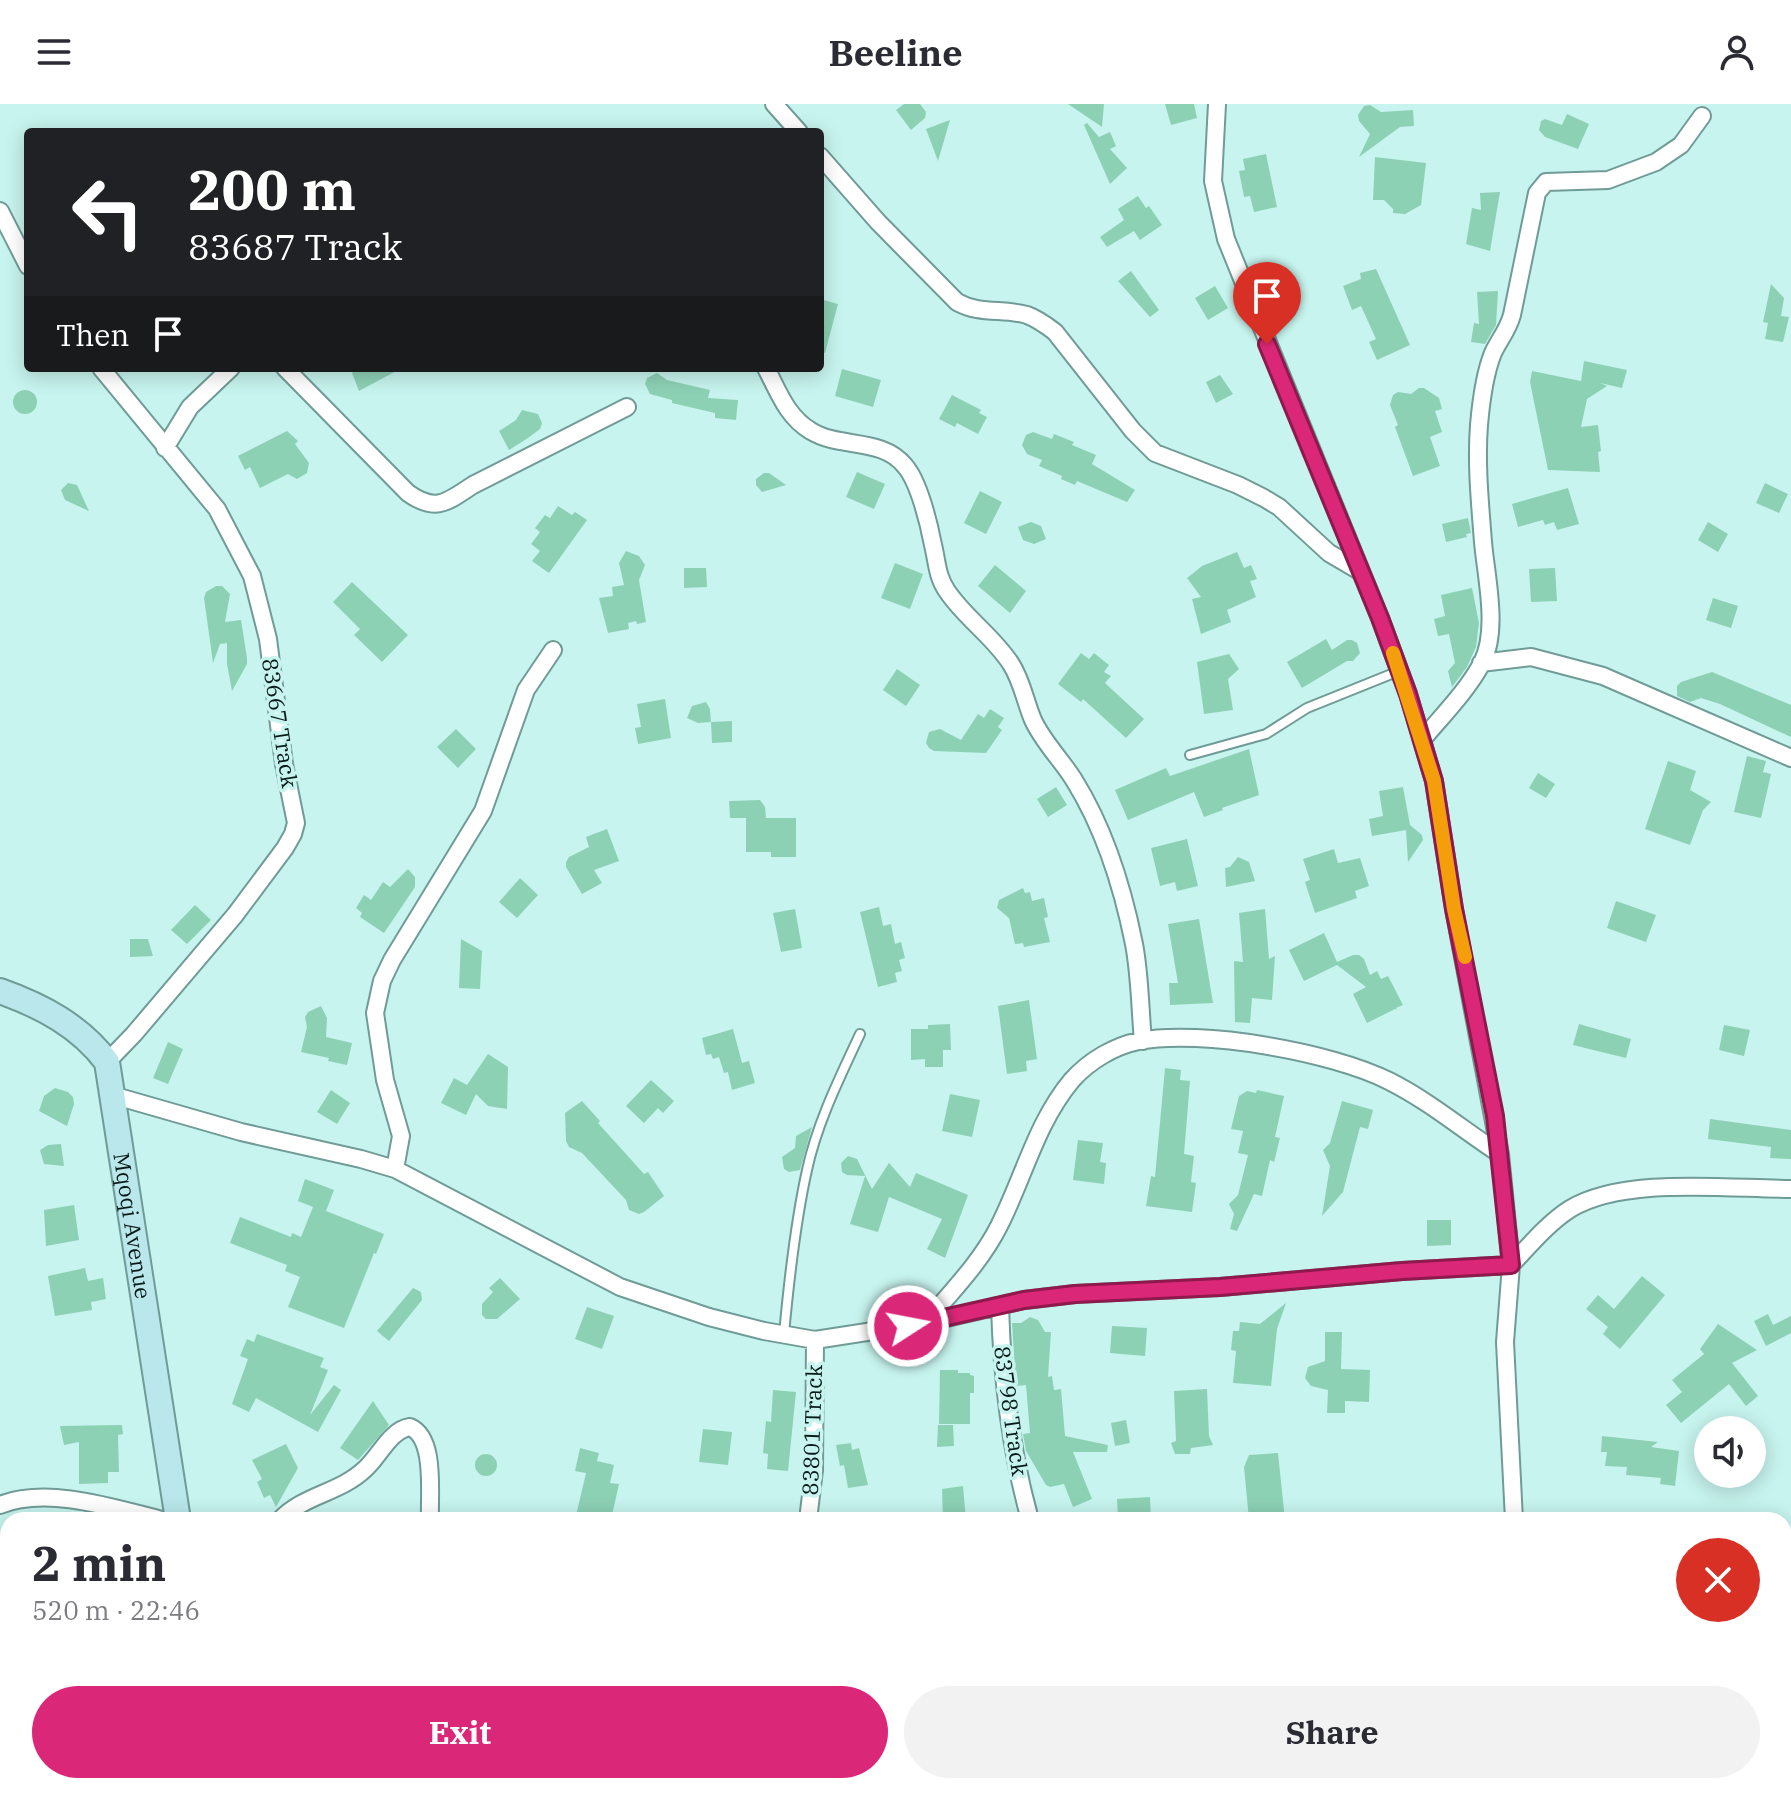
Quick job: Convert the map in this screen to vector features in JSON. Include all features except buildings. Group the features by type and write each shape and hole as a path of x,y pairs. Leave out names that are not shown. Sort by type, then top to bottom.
{"street":[{"path":"774,104 795,128"},
{"path":"1217,104 1213,181 1226,239 1399,671 1434,781 1454,909 1500,1154 1511,1265 1505,1342 1514,1512"},
{"path":"1422,740 1481,663 1491,627 1479,497 1479,426 1485,378 1491,357 1508,328 1537,193 1546,182 1608,180 1656,162 1681,145 1702,116"},
{"path":"824,161 878,222 957,302 971,310 1023,314 1039,319 1055,332 1133,431 1155,453 1264,498 1279,507 1329,553 1358,570"},
{"path":"0,211 24,258"},
{"name":"83667 Track","path":"104,372 217,509 252,576 268,639 284,764 296,823 285,848 235,915 107,1062"},
{"path":"165,448 190,407 227,372"},
{"path":"289,372 408,493 421,502 431,504 449,500 627,407"},
{"path":"768,372 782,401 794,417 811,431 827,438 878,448 896,456 907,468 923,507 938,572 947,591 998,645 1013,667 1045,742 1074,780 1095,823 1111,862 1134,945 1143,1041"},
{"path":"395,1169 401,1136 385,1080 375,1013 382,981 483,811 526,690 553,650"},
{"path":"1481,663 1531,657 1603,676 1791,758"},
{"path":"0,991 27,1000 74,1028 97,1048 107,1062"},
{"path":"925,1323 989,1244 1047,1115 1069,1085 1099,1057 1119,1047 1143,1041 1186,1038 1272,1047 1319,1056 1365,1070 1418,1096 1500,1154"},
{"name":"Mqoqi Avenue","path":"107,1062 177,1512"},
{"path":"112,1095 241,1132 395,1169 620,1287 709,1317 815,1340 925,1323 1050,1297 1511,1265 1570,1210 1610,1193 1646,1187 1791,1189"},
{"name":"83798 Track","path":"1000,1306 1002,1373 1028,1512"},
{"name":"83801 Track","path":"809,1512 814,1470 815,1340"},
{"path":"288,1512 294,1506 344,1484 365,1469 398,1432 410,1427 421,1434 428,1450 430,1512"},
{"path":"0,1505 14,1499 73,1500 126,1512"}],"lane":[{"path":"1190,755 1266,734 1307,708 1399,671"},
{"path":"784,1334 807,1169 818,1131 860,1034"}],"slow traffic":[{"path":"1393,653 1434,781 1454,909 1465,957"}],"route":[{"path":"908,1326 1024,1300 1075,1294 1220,1287 1511,1265 1495,1116 1454,909 1434,781 1408,694 1380,618 1267,344"}]}
